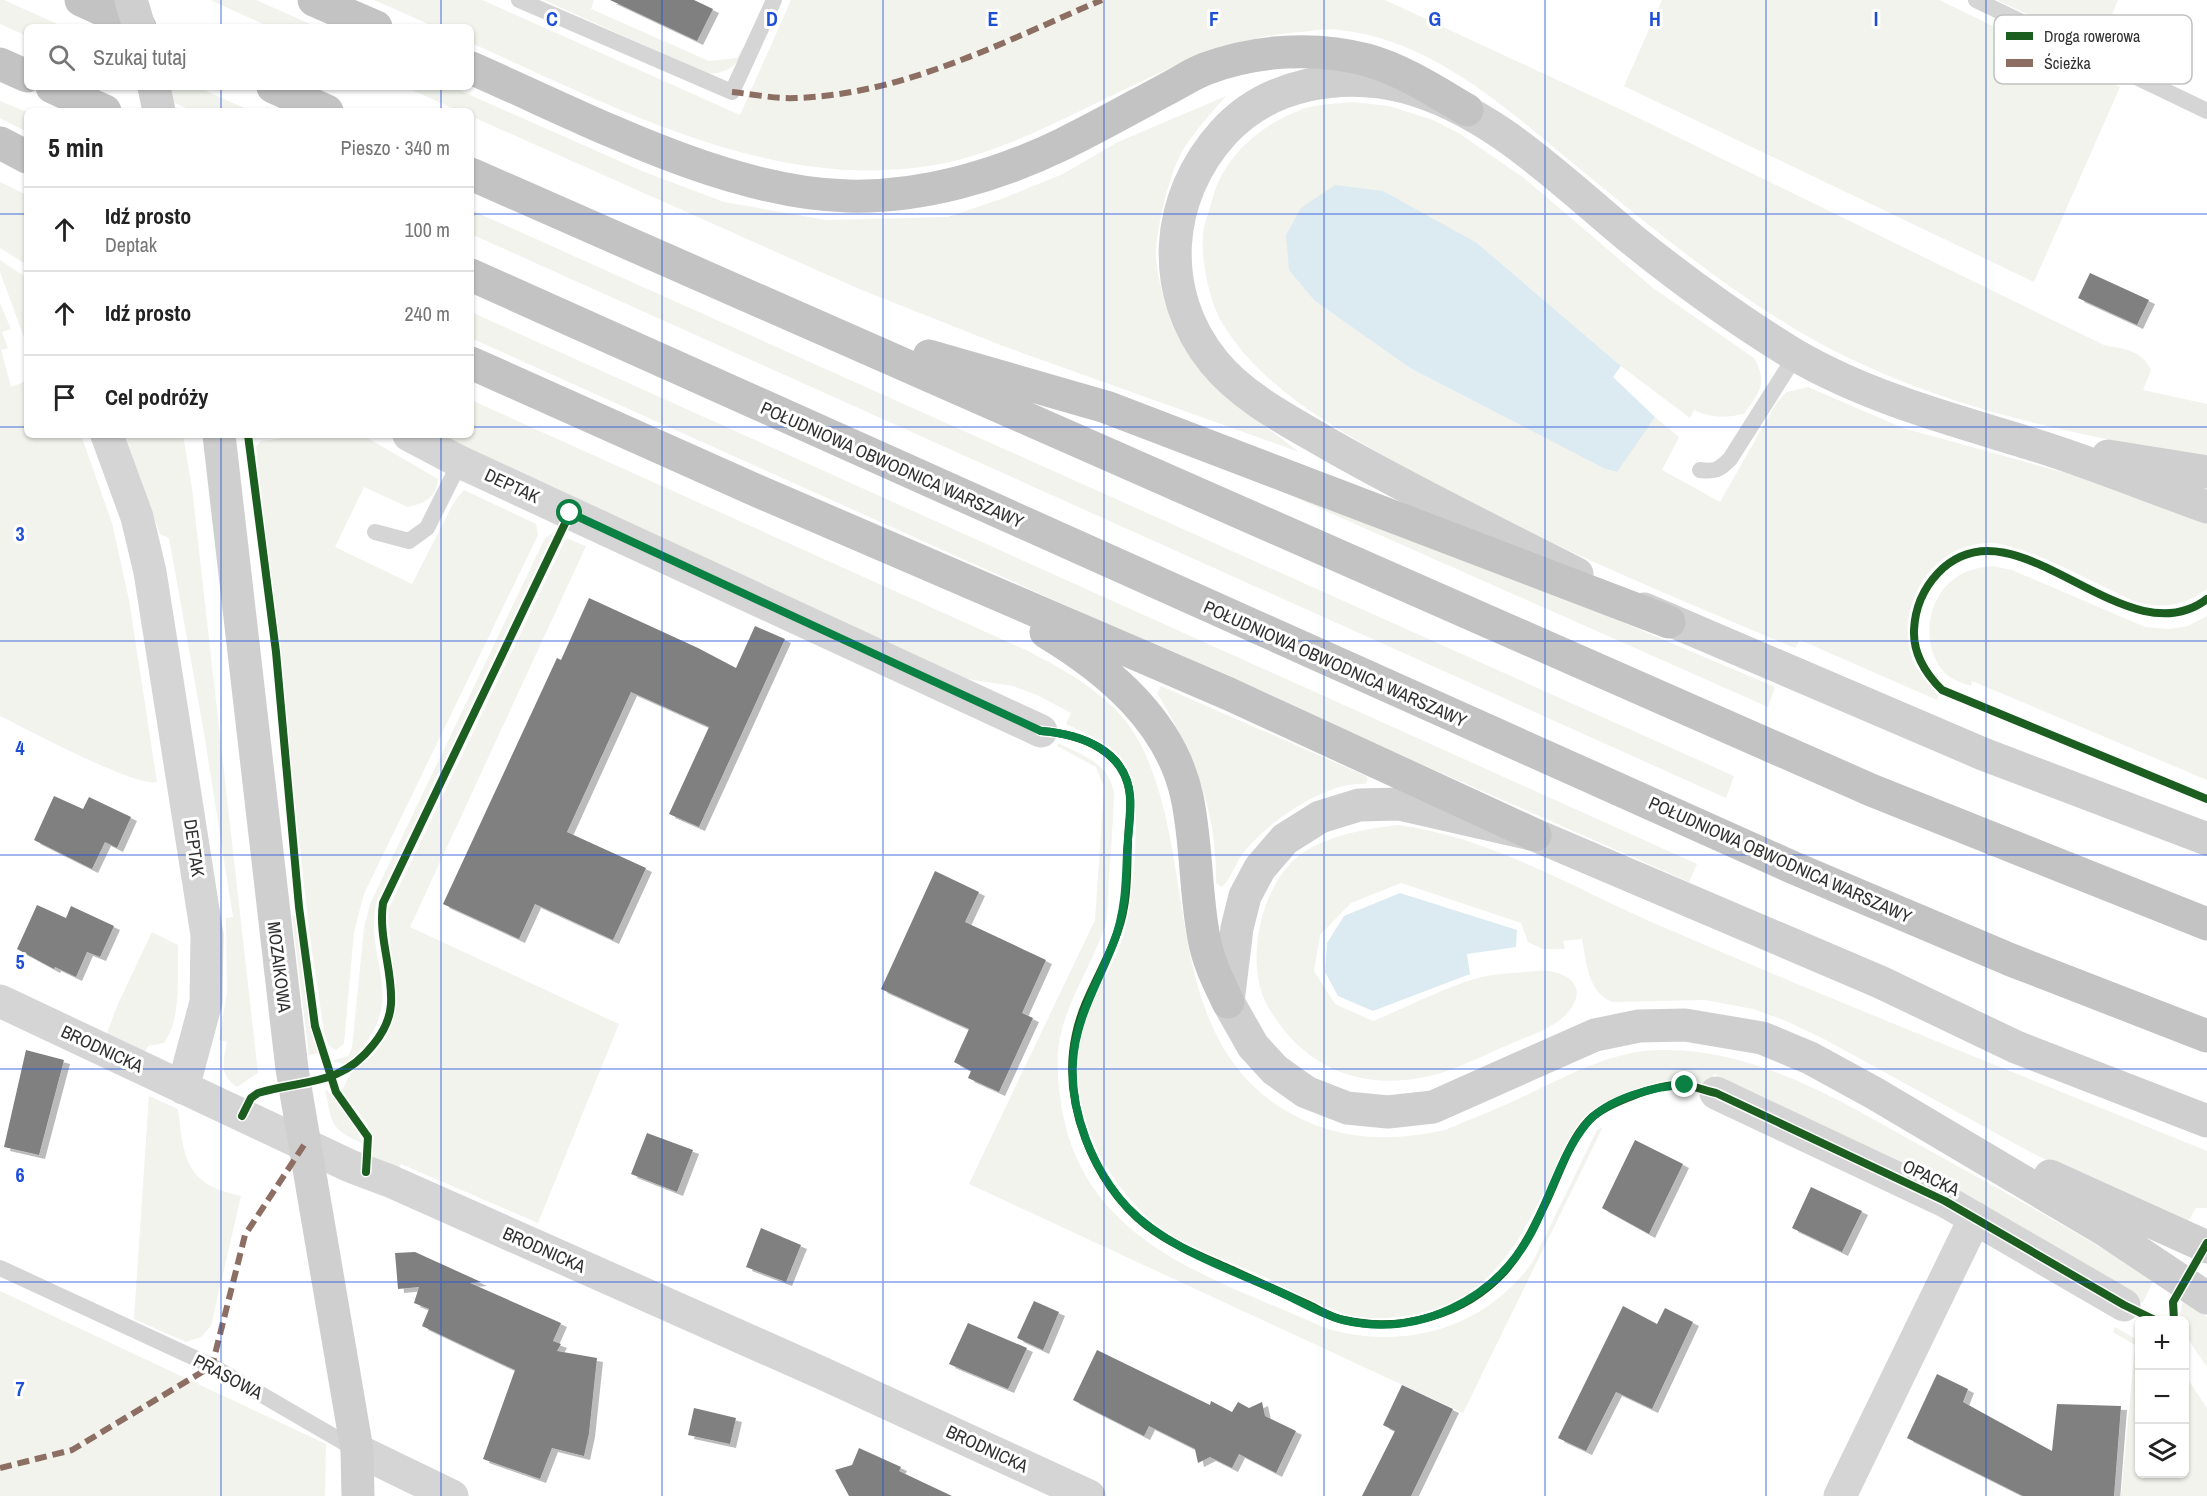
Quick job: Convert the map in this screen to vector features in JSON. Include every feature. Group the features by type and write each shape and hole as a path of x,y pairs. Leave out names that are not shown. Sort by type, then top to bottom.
{"highway":[{"path":"81,0 133,24"},
{"path":"314,0 369,24"},
{"path":"474,69 631,138 706,167 783,189 848,196 919,192 981,177 1062,145 1204,70 1258,55 1314,51 1368,60 1410,77 1467,110"},
{"path":"0,64 24,75"},
{"path":"59,90 98,108"},
{"path":"280,90 320,108"},
{"path":"0,143 24,155"},
{"path":"474,175 1860,785 2207,924"},
{"name":"POŁUDNIOWA OBWODNICA WARSZAWY","path":"474,276 1794,868 2011,960 2207,1035"},
{"path":"805,320 1106,407 1670,622"},
{"path":"474,364 1229,694 1535,835"},
{"path":"955,576 1077,651 1146,712 1166,740 1187,796 1204,938 1212,969 1228,1002"}],"main road":[{"path":"132,0 139,24"},
{"path":"2207,507 2039,446 1973,427 1861,388 1796,355 1717,304 1509,140 1467,110 1407,88 1364,79 1322,83 1277,93 1238,116 1203,155 1183,196 1175,244 1176,274 1187,320 1215,363 1255,399 1291,422 1397,483 1670,622 1983,754 2207,839"},
{"path":"155,90 158,108"},
{"name":"MOZAIKOWA","path":"219,438 243,626 261,817 292,1069 357,1450 358,1496"},
{"path":"2039,446 2207,472"},
{"path":"2207,1121 2016,1047 1880,982 1535,835 1399,804 1359,805 1320,817 1285,839 1260,868 1245,897 1237,928 1228,1002 1253,1046 1275,1070 1306,1092 1347,1108 1388,1112 1433,1107 1595,1035 1640,1026 1685,1025 1762,1038 1810,1058 1874,1093 2104,1230 2207,1298"},
{"path":"1874,1093 2116,1207 2207,1247"}],"street":[{"name":"DEPTAK","path":"108,438 137,517 150,572 207,935 206,1002 183,1088"},
{"name":"DEPTAK","path":"415,438 460,462 1041,731"},
{"name":"BRODNICKA","path":"0,1001 304,1145 824,1374 1089,1496"},
{"name":"OPACKA","path":"1716,1093 1945,1201 2124,1305"},
{"path":"1840,1496 1975,1218"},
{"name":"PRASOWA","path":"357,1450 452,1496"}],"lane":[{"path":"519,0 732,92 774,0"},
{"path":"1976,0 2007,15"},
{"path":"2151,84 2207,111"},
{"path":"1700,470 1712,472 1720,470 1730,459 1796,355"},
{"path":"375,532 409,541 427,528 460,462"},
{"name":"PRASOWA","path":"0,1268 212,1366 357,1450"}],"shaded area":[{"path":"0,0 4,0 57,24 24,24 24,35 0,24"},
{"path":"210,0 256,0 310,24 263,24"},
{"path":"374,0 482,0 740,115 791,0 1385,0 1624,111 2104,345 2137,354 2143,358 2151,370 2143,390 2207,404 2207,458 2099,438 1992,412 1888,376 1838,353 1790,326 1688,256 1475,86 1410,49 1376,37 1325,29 1271,35 1242,42 1159,73 1044,128 990,150 935,165 874,170 814,167 754,156 696,138 638,117 474,44 474,24 428,24"},
{"path":"544,0 594,0 591,9 709,61 737,58 742,49 746,52 730,68 708,74"},
{"path":"1662,0 1939,0 1994,26 1994,84 2114,84 2120,87 2034,282 1624,86"},
{"path":"1997,0 2118,0 2112,15 2029,15"},
{"path":"145,90 204,90 244,108 186,108"},
{"path":"412,90 459,90 642,171 724,202 826,220 948,217 1004,198 1063,174 1118,142 1226,96 1193,135 1173,172 1158,234 1156,256 1159,277 1164,301 1177,335 1194,360 1236,403 1299,452 1003,346 857,288 474,117 474,108 452,108"},
{"path":"0,101 24,111 24,130 0,118"},
{"path":"1352,102 1389,106 1433,120 1460,134 1524,178 1653,288 1754,358 1761,374 1761,381 1758,393 1744,414 1718,416 1706,415 1694,410 1690,418 1621,366 1477,243 1315,301 1410,368 1605,469 1616,472 1655,417 1679,437 1662,470 1720,502 1777,402 1787,392 1808,387 1903,428 2131,491 2207,517 2207,589 2189,600 2172,605 2143,604 2061,566 2020,550 1989,543 1969,546 1951,554 1935,566 1923,581 1914,599 1909,618 1908,638 1912,658 1920,673 1938,695 1937,700 1800,640 1795,648 1641,583 1489,513 1391,460 1322,419 1299,403 1258,368 1224,326 1214,305 1204,264 1205,223 1220,179 1237,153 1261,131 1289,115 1315,106"},
{"path":"0,182 24,194 24,263 0,248"},
{"path":"1335,185 1383,191 1477,243 1621,366 1613,377 1655,417 1617,472 1605,469 1410,368 1315,301 1289,270 1286,235 1301,208"},
{"path":"474,211 1734,776 1726,798 474,235"},
{"path":"0,260 24,276 24,337 0,272"},
{"path":"0,303 11,329 2,332 8,348 1,350 11,387 24,382 24,438 82,438 112,523 129,600 157,782 127,776 104,767 0,716"},
{"path":"474,313 1697,864 1689,882 1312,716 474,339"},
{"path":"474,401 1028,651 1060,668 1105,699 1118,712 1139,741 1158,787 1170,838 1188,942 1200,992 1218,1038 1247,1079 1288,1112 1307,1122 1345,1134 1384,1137 1425,1134 1445,1130 1579,1070 1627,1054 1661,1050 1698,1052 1734,1059 1769,1070 1837,1100 2100,1247 2154,1280 2143,1302 2134,1305 1930,1178 1714,1074 1708,1085 1671,1081 1646,1088 1600,1106 1584,1118 1567,1144 1532,1216 1503,1261 1485,1280 1464,1295 1439,1307 1393,1317 1367,1318 1350,1315 1321,1305 1262,1276 1200,1250 1157,1225 1127,1196 1099,1153 1082,1104 1078,1078 1079,1053 1084,1027 1122,940 1132,890 1135,797 1130,775 1120,756 1102,742 1066,724 1071,713 1037,695 1013,686 968,679 572,500 443,438 474,438"},
{"path":"126,438 184,438 192,488 258,1073 237,1087 225,1073 227,1042 219,1040 227,993 226,918 233,917 204,733 169,538 160,534"},
{"path":"284,438 367,438 438,479 435,491 429,499 408,507 364,487 335,547 412,584 454,502 464,490 536,524 538,535 364,894 354,932 344,1044 336,1050 329,1046 324,1032 309,930 256,446 261,441"},
{"path":"1258,481 1516,577 1775,687 1768,707"},
{"path":"554,532 377,901 374,920 382,1006 377,1023 367,1041 354,1057 343,1064 332,1061 348,1056 352,1048 364,928 370,904 545,538"},
{"path":"566,538 586,546 410,927 619,1024 538,1223 401,1164 398,1172 372,1157 372,1136 369,1128 342,1090 350,1074 373,1055 388,1035 397,1004 387,912"},
{"path":"1992,566 2012,570 2145,627 2170,629 2188,626 2207,616 2207,780 1972,681 1971,686 1946,674 1932,651 1930,638 1932,611 1937,599 1954,579 1963,573"},
{"path":"1161,686 1366,776 1368,780 1365,784 1333,789 1298,806 1282,817 1244,852 1222,887 1216,883 1212,831 1201,783 1182,738 1157,693"},
{"path":"1058,743 1095,762 1108,776 1114,796 1105,926 1070,1007 1059,1042 1058,1072 1062,1110 1076,1156 1098,1194 1127,1226 1162,1251 1200,1273 1325,1328 1354,1335 1383,1337 1412,1335 1439,1329 1466,1319 1490,1305 1512,1286 1532,1263 1597,1130 1603,1127 1463,1413 969,1184 1095,920 1104,787 1096,767 1057,746"},
{"path":"1398,825 1432,831 1500,853 1731,956 2207,1151 2207,1208 2196,1208 2185,1226 2032,1153 1824,1039 1753,1009 1705,1000 1612,1002 1597,991 1593,984 1582,939 1563,941 1565,949 1543,949 1528,942 1521,923 1401,883 1351,903 1320,935 1314,971 1335,1004 1373,1021 1474,979 1497,974 1544,971 1559,974 1572,981 1577,993 1575,1001 1563,1017 1546,1029 1450,1070 1422,1078 1395,1081 1345,1074 1322,1063 1302,1048 1283,1029 1267,1005 1260,987 1257,966 1257,943 1261,921 1278,879 1291,863 1307,850 1339,836"},
{"path":"1400,893 1517,930 1516,947 1467,954 1470,974 1373,1011 1338,996 1325,972 1327,943 1344,916"},
{"path":"296,915 310,1023 318,1053 309,1055 292,916"},
{"path":"152,932 178,945 177,996 170,1033 164,1043 148,1046 143,1057 105,1039 117,1006"},
{"path":"325,1089 346,1114 362,1143 343,1133 334,1123"},
{"path":"149,1096 178,1109 182,1142 191,1167 198,1176 222,1191 241,1196 211,1326 201,1337 186,1342 134,1319"},
{"path":"0,1291 326,1444 325,1496 0,1496"},
{"path":"2186,1297 2207,1317 2207,1367 2189,1341 2189,1316 2180,1316"},
{"path":"2115,1327 2135,1339 2135,1345 2113,1332"},
{"path":"2135,1345 2135,1478 2189,1478 2189,1381 2207,1408 2207,1496 2121,1496"}],"building":[{"path":"610,0 694,0 713,9 697,41"},
{"path":"2090,273 2149,300 2137,325 2078,298"},
{"path":"589,598 736,668 755,626 785,639 699,827 669,814 709,727 631,692 567,832 646,868 613,940 535,904 519,939 443,904 557,658 561,660"},
{"path":"54,796 83,809 89,797 131,817 117,848 105,842 92,869 34,840"},
{"path":"935,871 979,892 965,922 1046,960 1022,1013 1033,1018 999,1092 968,1078 971,1071 954,1062 969,1029 881,989"},
{"path":"37,905 66,918 71,906 114,926 100,957 87,952 76,977 55,967 54,969 17,949"},
{"path":"26,1050 64,1060 39,1155 4,1147"},
{"path":"647,1133 693,1150 677,1192 631,1174"},
{"path":"1635,1140 1683,1164 1649,1234 1602,1208"},
{"path":"1811,1187 1862,1211 1842,1252 1792,1228"},
{"path":"761,1228 801,1245 786,1282 746,1267"},
{"path":"415,1252 481,1282 470,1283 561,1323 553,1341 561,1344 557,1351 597,1358 589,1433 584,1456 552,1448 540,1479 483,1459 515,1370 422,1326 429,1309 414,1303 419,1287 398,1289 395,1253"},
{"path":"1034,1301 1059,1312 1043,1350 1017,1338"},
{"path":"1623,1306 1657,1324 1665,1308 1693,1322 1652,1409 1616,1392 1586,1451 1558,1438"},
{"path":"968,1323 1027,1348 1008,1389 949,1364"},
{"path":"1097,1350 1210,1405 1211,1401 1232,1412 1238,1402 1249,1408 1262,1402 1265,1416 1296,1431 1276,1473 1239,1454 1232,1468 1210,1457 1198,1463 1195,1449 1149,1426 1144,1436 1073,1400"},
{"path":"1937,1374 1968,1389 1963,1402 2052,1451 2057,1404 2121,1406 2114,1496 2023,1496 1907,1438"},
{"path":"1402,1385 1453,1409 1411,1496 1362,1496 1395,1431 1383,1425"},
{"path":"694,1408 736,1418 730,1444 688,1435"},
{"path":"859,1448 901,1467 899,1471 952,1496 849,1496 835,1470 852,1465"}],"marked path":[{"path":"732,92 795,98 835,95 875,87 953,63 1102,0"},
{"path":"0,1468 72,1450 212,1366 245,1235 304,1145"}],"cycle path":[{"path":"248,438 276,652 299,907 315,1026 336,1092 368,1137 366,1172"},
{"path":"242,1116 251,1098 258,1093 320,1080 348,1068 360,1059 383,1031 388,1021 391,991 382,929 383,903 570,513"},
{"path":"2207,599 2175,613 2141,610 2106,597 2035,563 2001,552 1968,554 1938,573 1928,586 1918,607 1914,630 1918,655 1942,690 2207,799"},
{"path":"1041,731 1072,736 1100,748 1121,768 1127,782 1130,809 1124,907 1115,940 1080,1018 1073,1060 1073,1086 1086,1139 1111,1187 1146,1225 1177,1245 1340,1319 1387,1324 1430,1317 1451,1310 1470,1299 1488,1287 1511,1264 1533,1228 1570,1148 1589,1120 1608,1107 1634,1095 1661,1087 1684,1085 1716,1093 1945,1201 2147,1316"},
{"path":"2174,1316 2173,1302 2207,1243"}],"route":[{"path":"570,513 1041,731 1067,733 1103,748 1116,762 1125,773 1130,796 1124,908 1113,945 1090,995 1076,1033 1072,1065 1075,1102 1088,1145 1107,1180 1125,1205 1146,1225 1176,1245 1342,1320 1386,1324 1427,1319 1456,1308 1482,1292 1504,1271 1529,1237 1578,1137 1589,1120 1605,1108 1625,1099 1668,1086 1685,1085"}]}
